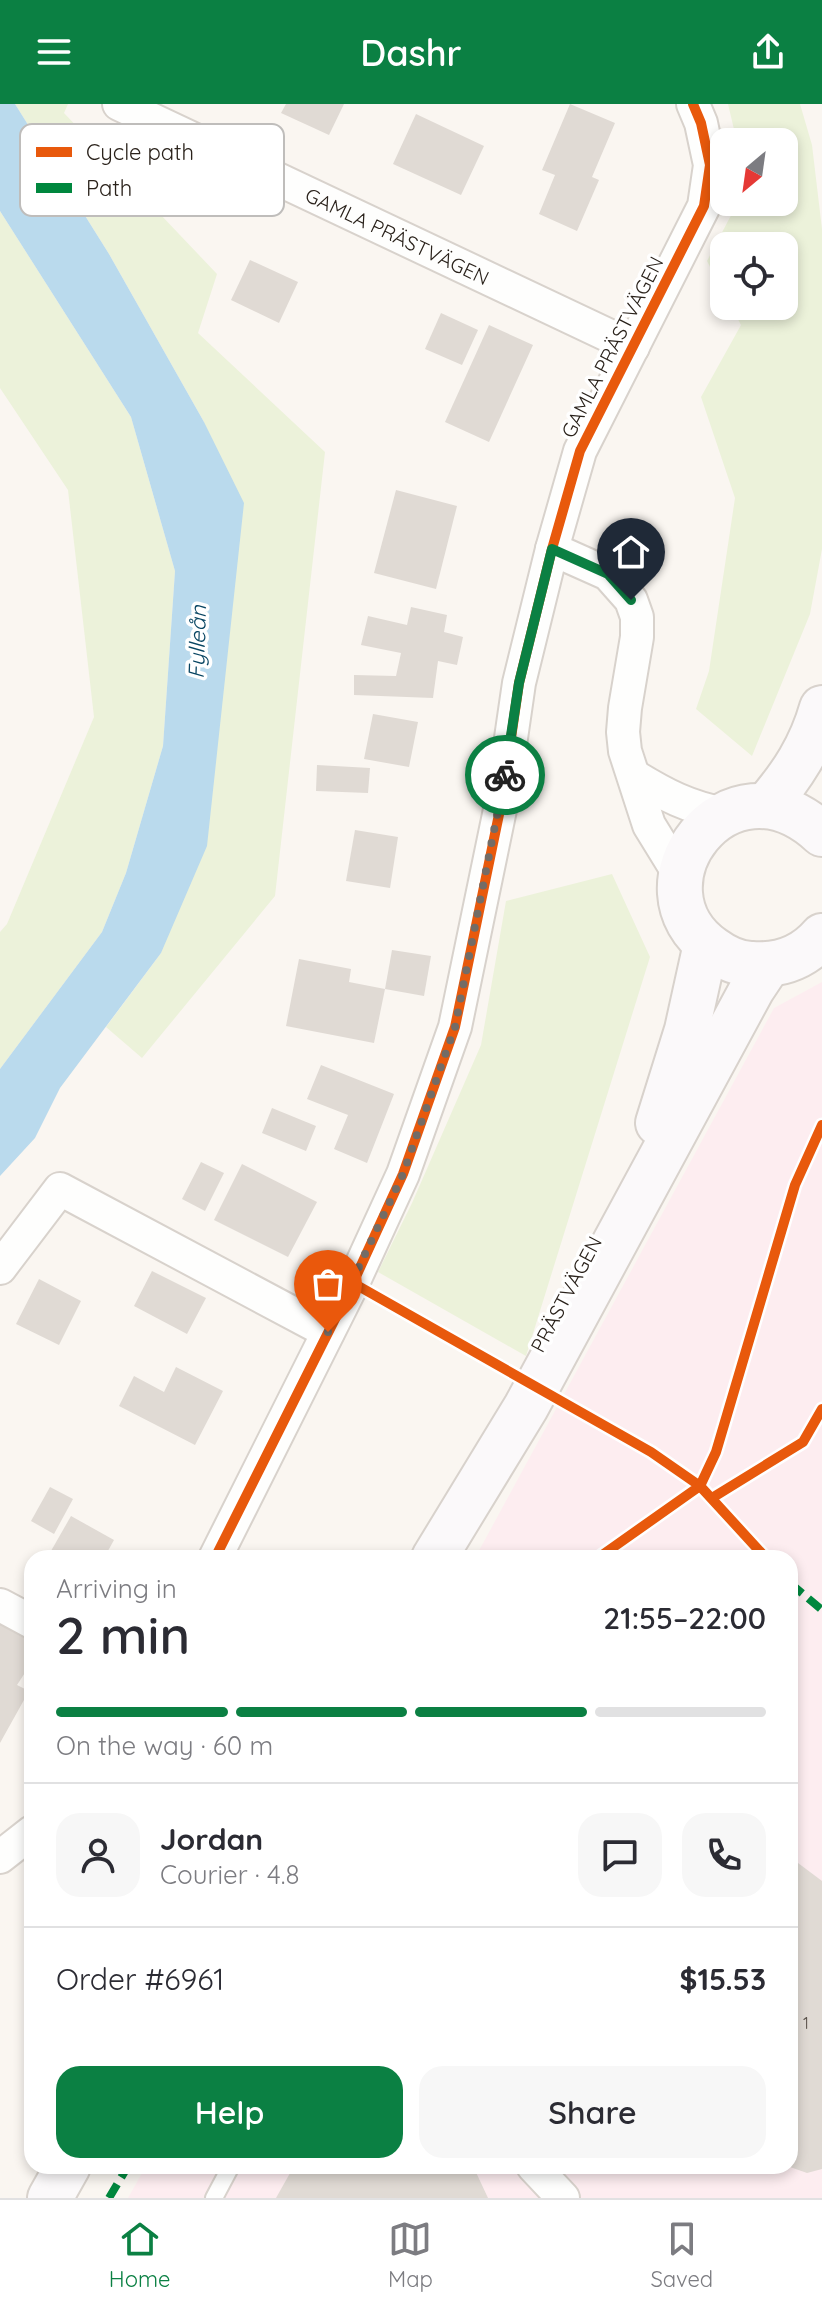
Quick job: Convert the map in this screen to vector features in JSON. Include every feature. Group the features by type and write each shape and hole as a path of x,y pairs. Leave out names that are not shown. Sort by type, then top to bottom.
{"street":[{"name":"GAMLA PRÄSTVÄGEN","path":"119,104 161,124"},
{"name":"GAMLA PRÄSTVÄGEN","path":"219,1550 403,1174 455,1027 502,800 519,683 580,451 704,206 710,165 701,123 693,104"},
{"name":"GAMLA PRÄSTVÄGEN","path":"284,182 633,347"},
{"path":"552,549 608,574 631,600 637,617 637,637 623,732 625,751 649,825 681,877"},
{"path":"819,944 792,959 768,965 746,964 725,957 706,944 685,914 681,877 685,857 708,825 745,810 788,781 803,758 822,708"},
{"path":"634,776 693,808 787,810 806,820 822,834"},
{"name":"PRÄSTVÄGEN","path":"630,1211 687,1030 706,944"},
{"name":"PRÄSTVÄGEN","path":"439,1550 526,1407 630,1211 768,965"},
{"path":"0,1268 60,1189 328,1332"},
{"path":"0,1605 24,1618"},
{"path":"0,1857 24,1838"},
{"path":"50,2198 64,2174"},
{"path":"540,2174 563,2198"}],"lane":[{"path":"214,2198 227,2174"}],"shaded area":[{"path":"822,982 822,2198 128,2198 142,2174 798,2174 798,1550 479,1550 774,1008"}],"green space":[{"path":"15,104 68,104 64,113 74,124 28,124"},
{"path":"728,104 800,104 812,145 822,229 822,549 810,614 752,756 696,709 709,671 735,498 701,397 741,325 738,320 798,320 798,232 722,232 731,216 798,216 798,128 734,128"},
{"path":"0,211 131,417 175,571 163,746 126,873 102,932 0,1069 0,932 7,924 94,717 68,490 0,388"},
{"path":"85,216 162,216 217,274 198,333 325,452 275,896 142,1058 106,1027 161,953 204,422"},
{"path":"612,874 650,957 526,1356 378,1272 412,1203 481,1045 506,901"}],"water":[{"name":"Fylleån","path":"0,104 15,104 28,124 20,124 20,216 85,216 204,422 244,503 207,846 161,953 60,1088 35,1138 0,1176 0,1069 102,932 126,873 163,746 175,571 131,417 0,211"}],"building":[{"path":"286,104 344,104 329,135 281,113"},
{"path":"570,104 615,123 592,177 599,180 577,231 539,214 555,175 542,170"},
{"path":"416,114 484,146 461,195 393,164"},
{"path":"250,260 298,282 279,323 231,300"},
{"path":"441,313 478,330 462,365 425,349"},
{"path":"489,325 533,345 489,442 445,422"},
{"path":"396,490 457,506 436,589 374,573"},
{"path":"411,607 447,615 444,632 463,637 457,665 438,661 433,698 354,695 354,675 396,676 401,653 361,645 368,616 407,625"},
{"path":"373,714 418,722 409,767 364,759"},
{"path":"317,765 370,768 368,793 316,791"},
{"path":"355,830 398,837 390,888 346,881"},
{"path":"392,950 431,956 424,996 385,989"},
{"path":"299,959 351,969 349,982 385,989 374,1043 286,1026"},
{"path":"321,1065 394,1094 367,1163 334,1149 348,1115 307,1099"},
{"path":"272,1108 316,1126 306,1151 262,1133"},
{"path":"201,1162 224,1173 205,1211 182,1199"},
{"path":"242,1164 317,1202 288,1257 214,1220"},
{"path":"152,1271 206,1298 187,1334 134,1306"},
{"path":"39,1279 81,1301 59,1345 16,1324"},
{"path":"176,1367 223,1391 195,1445 119,1406 134,1376 164,1392"},
{"path":"50,1487 73,1499 54,1534 31,1521"},
{"path":"71,1516 114,1540 108,1550 52,1550"},
{"path":"0,1619 24,1636 24,1674 17,1685 24,1688 24,1700 0,1743"},
{"path":"798,1863 822,1881 822,2169 807,2173 798,2170"},
{"path":"290,2174 477,2174 488,2198 276,2198"}],"marked path":[{"path":"798,1590 822,1610"},
{"path":"109,2198 123,2174"}],"cycle path":[{"path":"219,1550 353,1283 403,1174 455,1027 502,800 519,683 580,451 704,206 710,165 701,123 693,104"},
{"path":"759,1550 700,1486 716,1452 795,1185 822,1125"},
{"path":"353,1283 651,1452 700,1486 609,1550"},
{"path":"712,1498 803,1442 822,1409"}],"way so far":[{"path":"328,1332 403,1174 455,1027 505,775"}],"route":[{"path":"505,775 519,683 552,549 608,574 631,600"}]}
